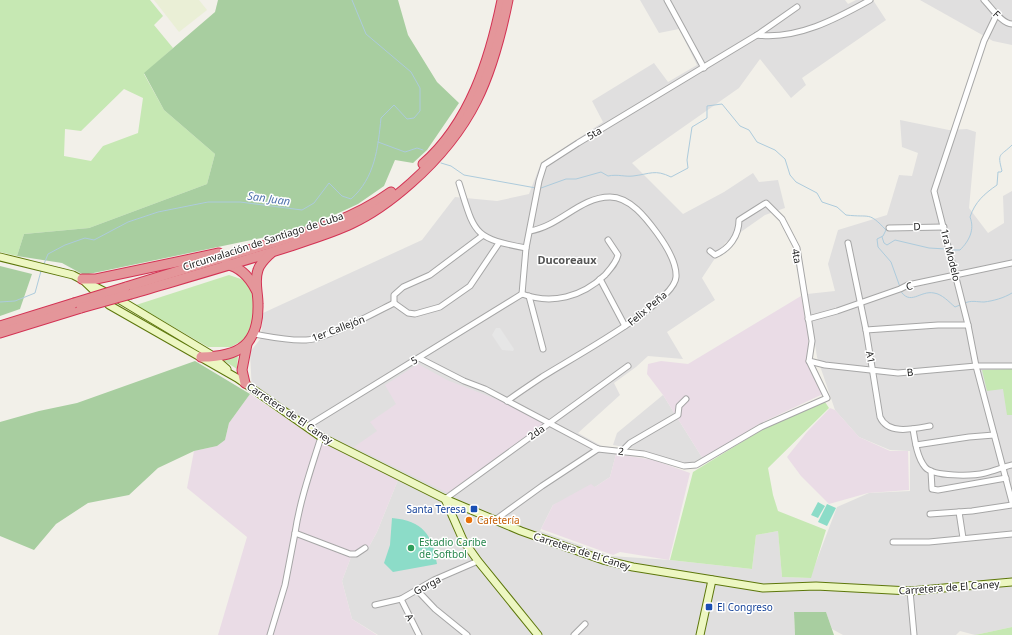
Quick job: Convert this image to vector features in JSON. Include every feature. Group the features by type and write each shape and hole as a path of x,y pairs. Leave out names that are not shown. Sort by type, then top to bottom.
{"highway":[{"name":"Circunvalación de Santiago de Cuba","path":"129,290 206,263 295,237 347,218 383,198 426,162 460,118 480,79 492,46 502,0"},
{"name":"Circunvalación de Santiago de Cuba","path":"0,326 129,290 229,265 340,229 365,217 397,195 442,154 457,135 477,102 490,73 499,45 508,0"},
{"path":"82,279 96,280 222,253 244,251"},
{"path":"241,381 247,344 254,334 258,315 256,292 258,268 272,252"},
{"path":"206,263 229,265 239,270 252,282 256,292"},
{"path":"218,268 239,270"},
{"name":"Circunvalación de Santiago de Cuba","path":"0,333 77,305"},
{"path":"201,357 235,351 247,344"}],"main road":[{"name":"Carretera de El Caney","path":"0,257 66,272 82,279 212,356 241,381"},
{"name":"Carretera de El Caney","path":"82,279 109,305 241,381 321,437 445,499 528,534 603,560 639,568 763,588 816,586 910,591 1012,582"},
{"path":"445,499 464,540 478,561 538,635"},
{"path":"700,635 712,580"}],"street":[{"path":"667,0 704,68"},
{"path":"757,35 770,37 807,30 840,17 870,0"},
{"name":"F","path":"984,0 1008,24 1012,24"},
{"name":"5ta","path":"522,294 526,248 536,194 544,165 757,35 797,7"},
{"name":"1ra Modelo","path":"997,14 982,48 934,191 968,325 976,366 1012,502"},
{"path":"459,183 471,222 482,236 499,243 526,248"},
{"name":"Felix Peña","path":"507,401 625,326 659,300 672,286 676,278 672,260 661,239 646,218 624,201 610,197 592,200 542,229 530,231"},
{"name":"4ta","path":"710,252 715,255 725,251 739,230 739,220 766,203 782,219 797,248 812,341 809,361"},
{"name":"D","path":"889,228 944,227"},
{"path":"482,236 430,275 403,287 394,295 394,303 408,313 415,314 440,307 470,286 499,243"},
{"path":"522,294 556,298 582,293 600,279 614,265 618,254 608,240"},
{"name":"A1","path":"848,243 874,371 880,417 882,422 889,428 913,429 930,426"},
{"name":"C","path":"808,319 861,303 908,285 1012,263"},
{"path":"600,279 625,326"},
{"name":"5","path":"306,427 522,294"},
{"path":"529,296 543,349"},
{"name":"1er Callejón","path":"254,334 277,338 308,340 330,332 394,303"},
{"path":"866,330 938,325 968,325"},
{"name":"2","path":"419,358 464,382 485,389 598,449 644,454 684,466 696,465 761,427 827,398 809,361"},
{"name":"B","path":"809,361 874,371 898,373 976,366 1012,366"},
{"name":"2da","path":"445,499 548,422 628,366"},
{"path":"622,451 630,443 678,415 679,406 686,399"},
{"path":"913,429 921,462 926,469 931,471 945,474 984,474 1012,465"},
{"path":"916,445 994,435"},
{"path":"270,635 285,585 305,488 321,437"},
{"path":"495,520 542,486 598,449"},
{"path":"931,471 932,489 938,490 1006,478"},
{"path":"930,514 1012,505"},
{"path":"959,512 963,538"},
{"path":"295,533 350,554 356,554 365,548"},
{"path":"893,542 929,542 1012,534"},
{"name":"Gorga","path":"375,605 401,599 478,561"},
{"path":"417,590 436,609 467,635"},
{"path":"910,591 914,635"},
{"name":"A","path":"401,599 419,635"},
{"path":"574,635 586,624"}],"shaded area":[{"path":"640,0 845,0 848,4 856,0 873,0 886,20 802,78 806,85 791,98 760,59 739,88 632,163 683,214 724,192 753,173 759,182 778,180 785,208 765,215 725,243 702,278 715,300 667,332 683,359 648,356 614,383 620,395 578,433 616,454 610,477 595,487 553,505 540,531 611,556 670,560 752,569 756,535 778,531 782,577 810,578 837,507 869,493 910,491 910,451 890,450 859,437 835,410 817,357 807,294 835,291 828,264 838,230 887,215 899,175 912,176 918,153 902,147 900,120 949,130 967,129 976,132 969,208 988,233 1004,223 1003,196 1012,191 1012,627 975,635 960,631 956,635 843,635 832,629 826,612 794,613 795,635 378,635 352,619 342,581 351,557 366,552 377,532 398,480 311,435 252,393 250,352 261,338 263,313 422,240 455,197 497,201 529,194 541,163 603,122 592,101 654,63 668,82 697,65 679,29 659,33"},
{"path":"920,0 1012,0 1012,45 993,41"},
{"path":"801,296 809,338 807,361 823,394 759,424 703,459 663,395 647,374 648,364 661,361 688,364"},
{"path":"496,328 500,328 514,349 513,351 502,350 492,335"},
{"path":"418,364 447,380 506,403 544,423 448,493 354,447 377,431 370,422 396,404 385,385"},
{"path":"250,394 311,435 398,480 377,532 366,552 351,557 342,581 352,619 377,635 218,635 247,537 187,488 194,451 217,446 225,440 229,423"},
{"path":"663,395 703,459 693,464 684,464 645,451 613,445 617,433"},
{"path":"830,408 835,410 859,437 890,451 908,451 909,490 868,493 829,504 801,476 787,457 807,432"},
{"path":"616,454 654,460 690,473 669,560 620,552 613,555 541,529 553,505 591,484 595,487 610,477"}],"green space":[{"path":"0,0 150,0 163,16 154,25 173,48 144,74 164,110 215,154 207,184 89,228 24,234 17,256 0,252","holes":["124,89 143,98 138,133 103,146 91,161 64,156 65,129 81,131"]},
{"path":"154,0 199,0 207,10 179,32"},
{"path":"218,0 398,0 408,35 437,82 459,103 427,150 413,163 395,160 384,186 358,204 304,229 84,275 62,263 17,256 24,234 89,228 207,184 215,154 164,110 144,73 215,12"},
{"path":"0,266 32,274 20,309 0,316"},
{"path":"229,275 244,280 254,293 254,325 247,338 231,347 208,347 136,305"},
{"path":"238,354 237,369 223,360"},
{"path":"195,361 250,394 229,423 225,440 217,446 194,451 158,468 129,495 88,503 56,524 34,550 0,536 0,422 39,411 77,403"},
{"path":"1012,369 1012,415 1007,415 1003,389 987,391 982,370"},
{"path":"825,402 829,408 768,468 773,495 778,511 826,530 811,578 782,577 778,531 756,535 752,569 670,560 693,472 763,429"},
{"path":"818,502 825,506 818,518 811,515"},
{"path":"827,504 836,508 827,526 818,522"},
{"name":"Estadio Caribe de Softbol","path":"392,518 411,522 419,526 424,531 429,537 437,564 393,572 384,563 390,545"},
{"path":"794,612 826,612 834,635 795,635"},
{"path":"1012,627 1012,635 975,635"}],"waterway":[{"name":"San Juan","path":"44,264 48,254 65,245 85,238 94,240 128,222 158,212 208,202 240,202 302,210 314,203 329,183 342,196 351,199 365,182 374,162 377,151 381,118 394,105 407,119 414,118 420,111 420,88 411,72 366,34 352,0"},
{"path":"541,188 566,179 576,179 601,172 608,176 633,176 648,173 661,173 671,177 688,168 687,160 692,127 707,118 707,106 722,104 740,126 749,130 757,142 775,150 785,159 790,175 796,182 817,193 822,202 837,207 846,215 869,216 876,220 886,230 883,236 877,239 878,247 891,262 900,287"},
{"path":"378,142 405,152 417,148 423,150"},
{"path":"951,250 960,250 966,243 971,231 972,226 970,217 974,207 980,199 997,185 998,172 1002,171 1000,161 1001,155 1012,145"},
{"path":"441,163 451,166 464,175 536,188"},
{"path":"882,237 884,243 887,245 895,240 929,248 946,249"},
{"name":"San Juan","path":"0,302 15,301 35,293 41,271"},
{"path":"900,290 904,295 911,298 934,293 945,298 955,307 960,305"},
{"path":"965,303 972,301 991,301 1012,293"}],"place":[{"name":"Santa Teresa","path":"474,509"},
{"name":"Cafetería","path":"469,520"},
{"name":"Estadio Caribe de Softbol","path":"411,548"},
{"name":"El Congreso","path":"709,607"}],"district":[{"name":"Ducoreaux","path":"567,259"}]}
